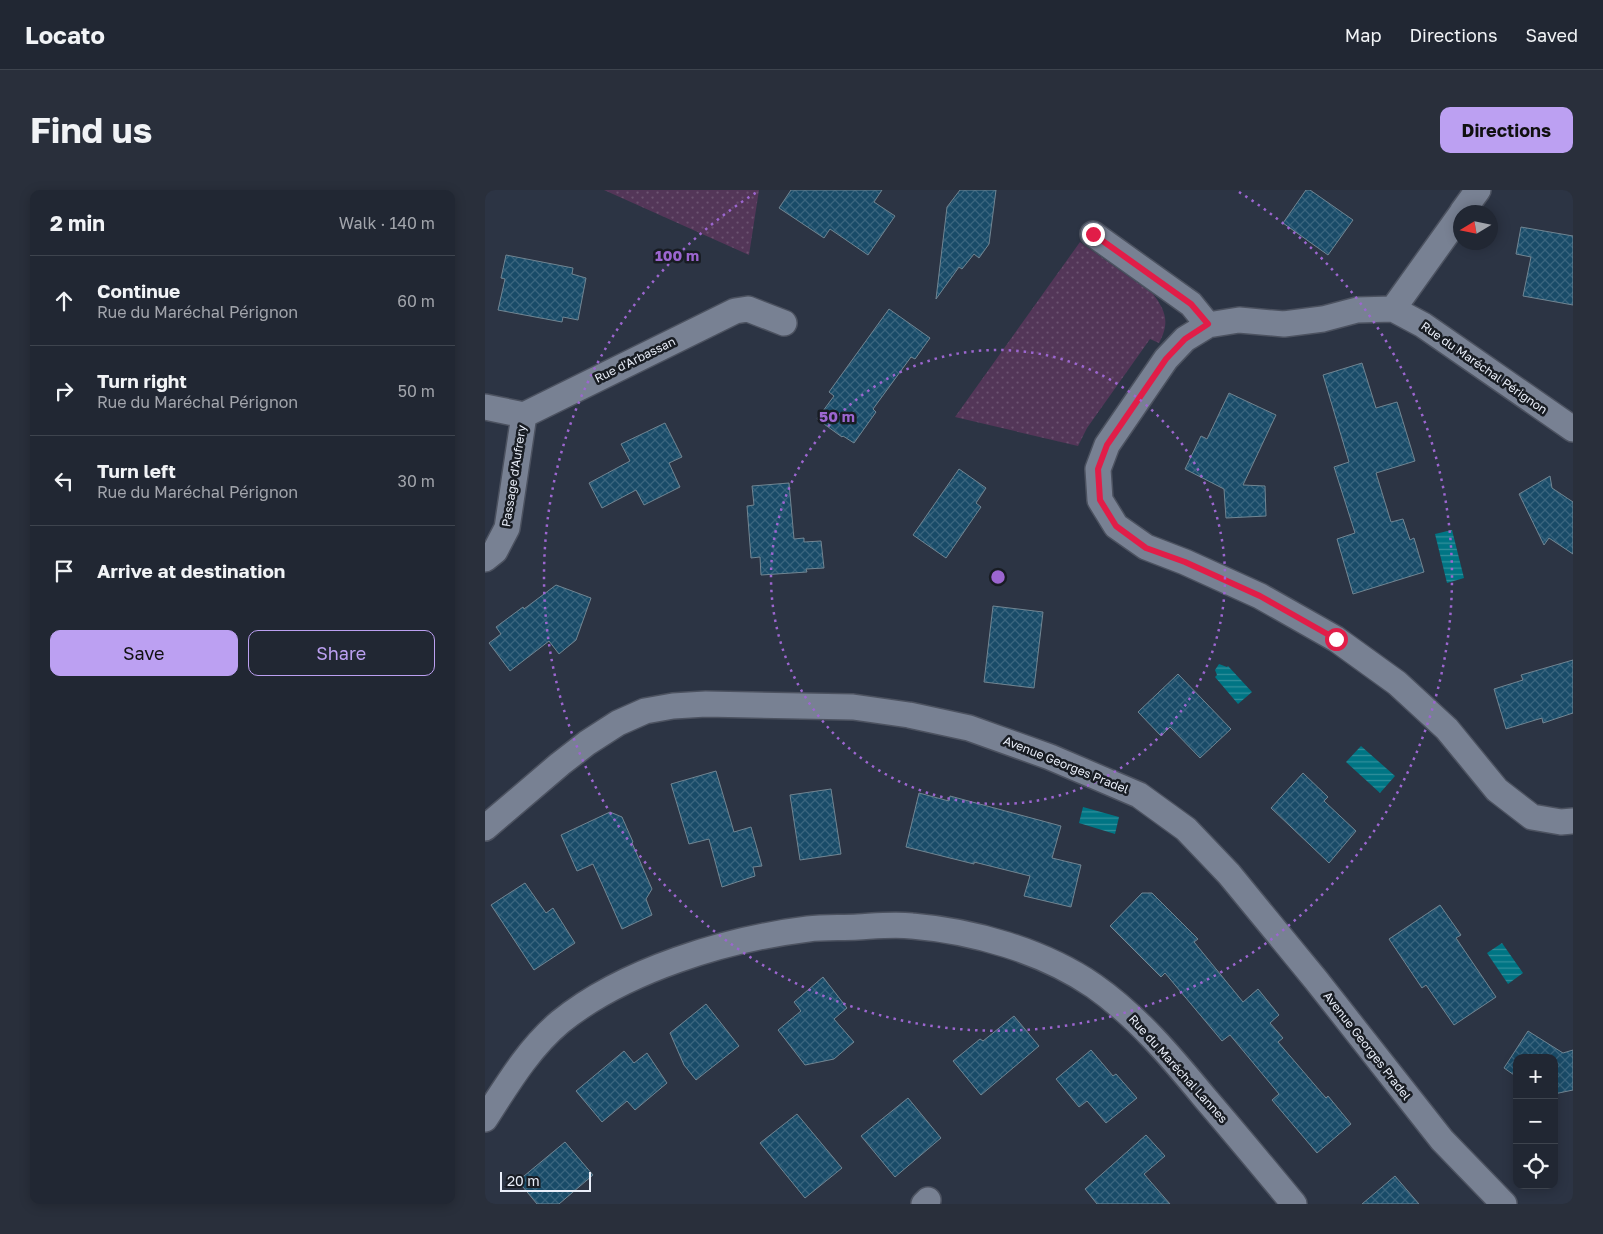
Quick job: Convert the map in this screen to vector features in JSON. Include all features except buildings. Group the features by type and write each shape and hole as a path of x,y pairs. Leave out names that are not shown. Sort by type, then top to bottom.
{"street":[{"path":"1467,205 1478,190"},
{"path":"1393,309 1453,224"},
{"path":"1093,234 1191,304 1208,324"},
{"name":"Rue d'Arbassan","path":"524,415 735,311 748,309 783,323"},
{"name":"Rue du Maréchal Pérignon","path":"1573,429 1423,325 1393,309 1357,310 1323,319 1284,324 1239,320 1208,324 1185,339 1166,359 1107,445 1098,469 1100,500 1116,526 1146,548 1185,562 1260,596 1336,639 1397,683 1447,729 1497,790 1532,817 1561,822 1573,820"},
{"path":"485,407 524,415"},
{"name":"Passage d'Aufrery","path":"485,559 495,551 507,528 524,415"},
{"name":"Avenue Georges Pradel","path":"485,828 587,743 618,723 645,711 673,706 733,704 862,708 909,715 969,728 1051,757 1139,795 1185,829 1229,874 1316,980 1441,1140 1504,1204"},
{"name":"Rue du Maréchal Lannes","path":"485,1119 526,1056 559,1023 595,997 648,972 687,956 750,940 809,929 912,926 986,938 1053,962 1093,986 1129,1014 1183,1071 1294,1204"}],"shaded area":[{"path":"604,190 759,190 749,255"},
{"path":"1080,242 1153,294 1161,306 1165,317 1165,329 1159,343 1150,339 1087,428 1078,446 955,417"}],"water":[{"path":"1452,530 1464,578 1447,583 1435,534"},
{"path":"1219,664 1228,666 1252,692 1238,704 1215,677 1217,675 1215,670"},
{"path":"1361,746 1395,776 1380,793 1346,762"},
{"path":"1083,807 1119,817 1115,834 1079,823"},
{"path":"1502,943 1523,973 1508,984 1487,953"}],"route":[{"path":"1093,234 1191,304 1208,324 1185,339 1166,359 1107,445 1098,469 1100,500 1116,526 1146,548 1185,562 1260,596 1336,639"}]}
